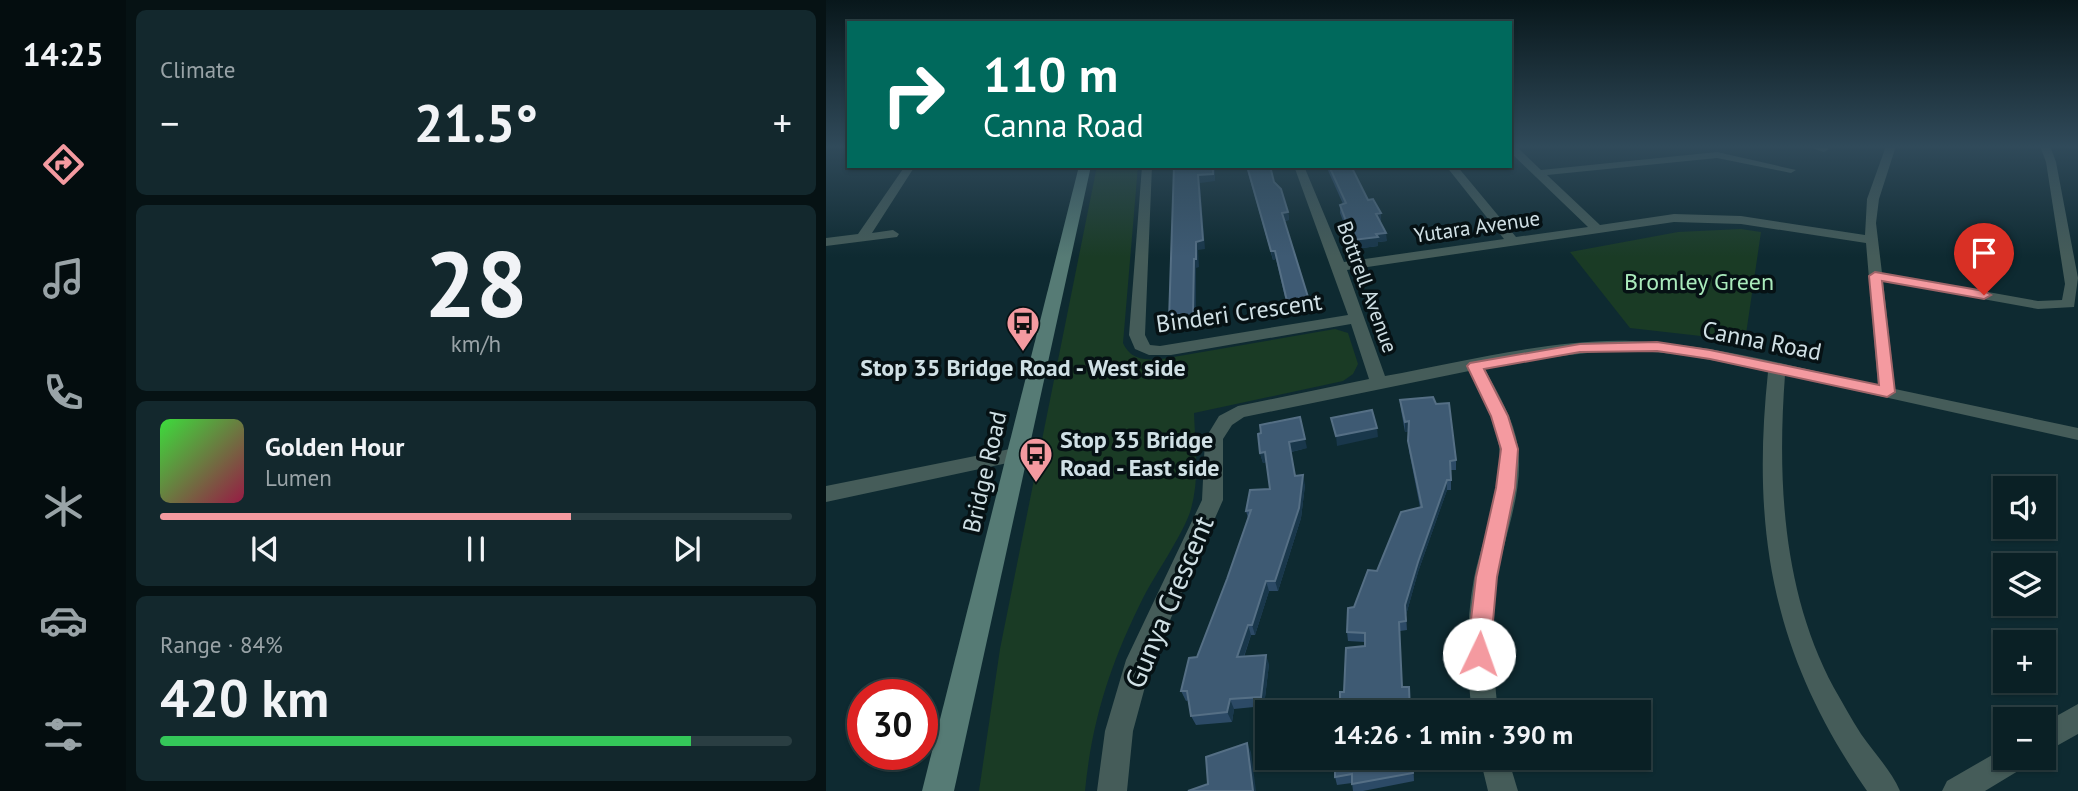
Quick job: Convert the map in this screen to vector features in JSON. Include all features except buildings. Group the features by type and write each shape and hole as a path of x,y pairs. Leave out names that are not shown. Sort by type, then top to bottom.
{"main road":[{"name":"Bridge Road","path":"938,791 1080,183"}],"street":[{"path":"862,238 899,183"},
{"name":"Binderi Crescent","path":"1146,183 1138,335 1138,342 1143,348 1152,351 1171,350 1357,318"},
{"name":"Bottrell Avenue","path":"1306,183 1339,267 1379,382"},
{"path":"1465,183 1512,241"},
{"path":"1549,183 1596,229"},
{"path":"1878,183 1873,198 1870,240 1887,392"},
{"path":"1875,276 2038,305 2070,304 2072,284 2055,183"},
{"name":"Yutara Avenue","path":"1339,267 1664,219 1715,218 1870,240"},
{"path":"826,242 892,234"},
{"name":"Canna Road","path":"1227,417 1252,407 1379,382 1568,349 1631,345 1682,349 2078,434"},
{"path":"1475,366 1499,416 1509,449 1505,488 1481,611 1479,654 1484,700"},
{"path":"1777,368 1773,396 1773,481 1779,566 1786,600 1814,676 1857,754 1885,791"},
{"name":"Gunya Crescent","path":"1112,791 1119,731 1126,703 1154,624 1207,516 1214,494 1214,440 1221,423 1227,417"},
{"path":"826,494 1015,455"},
{"path":"2056,732 2078,718"},
{"path":"1497,770 1503,791"},
{"path":"1957,791 1993,770"}],"green space":[{"path":"1094,183 1137,183 1123,343 1132,355 1156,360 1335,329 1348,333 1358,364 1353,374 1343,381 1194,413 1196,473 1191,509 1143,598 1112,668 1098,715 1085,791 979,791 1000,649"},
{"name":"Bromley Green","path":"1741,229 1761,232 1745,341 1630,328 1570,252 1678,232"}],"place":[{"name":"Stop 35 Bridge Road - West side","path":"1023,353"},
{"name":"Stop 35 Bridge Road - East side","path":"1036,484"}],"route":[{"path":"1479,654 1481,611 1505,488 1509,449 1506,432 1475,366 1556,351 1631,345 1710,354 1887,392 1875,276 1984,295"}]}
